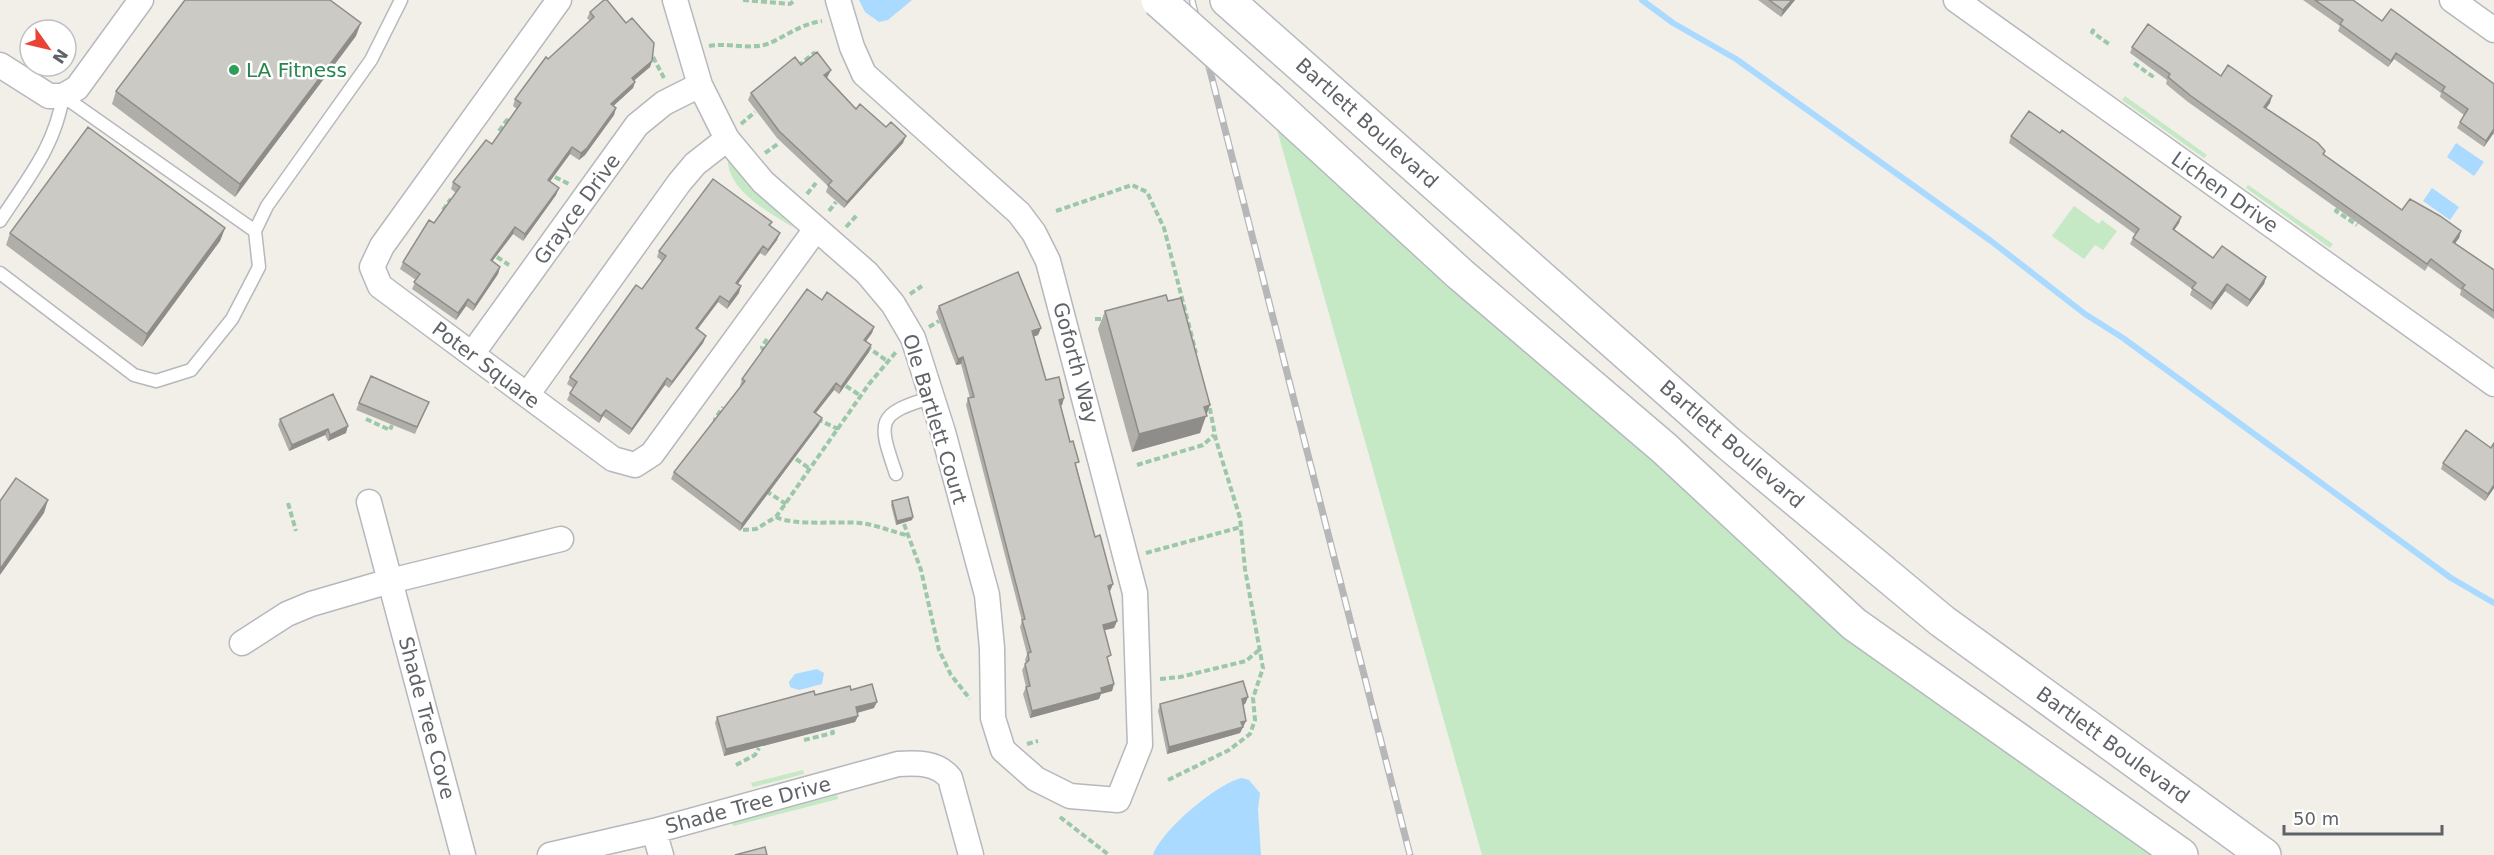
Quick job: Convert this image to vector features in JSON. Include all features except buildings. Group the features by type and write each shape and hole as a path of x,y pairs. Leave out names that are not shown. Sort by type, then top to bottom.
{"main road":[{"path":"1158,0 1460,274 1664,448 1854,624 2181,855"},
{"name":"Bartlett Boulevard","path":"1238,9 1728,443 1942,621 2264,855"}],"street":[{"path":"0,65 42,93 63,96 77,88 141,0"},
{"name":"Poter Square","path":"559,0 374,259 372,267 380,286 613,459 624,464 642,463 652,454 816,229"},
{"name":"Ole Bartlett Court","path":"675,0 700,85 763,182 867,273 892,304 913,338 933,397 987,595 992,648 993,718 1002,750 1036,779 1070,796 1118,800"},
{"name":"Lichen Drive","path":"1956,0 2494,384"},
{"path":"2452,0 2494,30"},
{"name":"Goforth Way","path":"841,9 864,74 1019,213 1034,233 1048,261 1135,593 1140,744 1137,757 1118,800"},
{"name":"Grayce Drive","path":"471,354 638,126 664,103 700,85"},
{"path":"527,395 679,183 695,164 731,134"},
{"name":"Shade Tree Cove","path":"369,502 463,855"},
{"path":"242,643 287,614 390,581 561,538"},
{"name":"Shade Tree Drive","path":"550,855 654,831 898,764 916,763 945,772 954,788 971,855"},
{"path":"654,831 661,855"}],"lane":[{"path":"0,273 134,375 156,381 191,370 232,319 259,267 255,231 267,206 371,60 401,0"},
{"path":"0,221 49,144 58,123 63,96 255,231"},
{"path":"896,474 883,435 883,426 889,416 901,407 933,397"}],"path":[{"path":"743,0 790,4 795,0"},
{"path":"690,52 720,44 746,46 770,43 797,27 841,9"},
{"path":"2094,29 2092,32 2109,44"},
{"path":"798,67 814,53 819,59"},
{"path":"653,57 657,59 667,87"},
{"path":"2134,63 2152,76 2154,73"},
{"path":"731,134 755,112"},
{"path":"500,131 507,120 516,126"},
{"path":"1056,211 1132,184 1148,192 1164,228 1198,361"},
{"path":"443,210 450,200 459,206"},
{"path":"2338,209 2336,211 2357,225"},
{"path":"842,232 858,214"},
{"path":"1177,309 1185,308"},
{"path":"1095,319 1107,319 1115,315"},
{"path":"767,339 762,350 771,357"},
{"path":"865,346 887,361"},
{"path":"743,530 756,529 776,517 861,396 887,361 898,351"},
{"path":"1190,356 1196,352"},
{"path":"846,386 861,396"},
{"path":"1168,780 1229,750 1250,734 1255,720 1252,698 1263,668 1245,569 1237,504 1215,435 1208,399"},
{"path":"722,430 714,422 723,407"},
{"path":"814,417 838,429"},
{"path":"366,419 390,430 392,425"},
{"path":"1137,465 1203,445 1215,435"},
{"path":"796,459 810,469"},
{"path":"764,489 786,504"},
{"path":"288,503 296,531"},
{"path":"776,517 784,521 830,521 878,525 906,535"},
{"path":"1139,555 1241,527"},
{"path":"1150,678 1180,677 1246,660 1260,649"},
{"path":"804,740 833,733 832,729"},
{"path":"736,765 755,755 759,748"}],"green space":[{"path":"2125,96 2207,155 2204,158 2122,100"},
{"path":"1268,98 1854,624 2181,855 1482,855"},
{"path":"728,161 747,184 794,228 743,192 730,172"},
{"path":"2248,185 2333,244 2330,248 2246,188"},
{"path":"2074,206 2099,224 2102,220 2117,231 2103,250 2095,245 2084,259 2052,236"},
{"path":"803,770 804,774 753,787 751,783"},
{"path":"837,795 838,799 733,826 732,822"}],"water":[{"path":"859,0 912,0 888,20 879,22 865,12"},
{"path":"2456,143 2484,162 2474,176 2447,157"},
{"path":"2432,188 2459,207 2450,220 2423,201"},
{"path":"817,669 824,673 822,684 799,690 790,687 789,682 795,674"},
{"path":"1242,778 1249,780 1260,793 1258,809 1261,855 1153,855 1167,834 1191,809 1219,789"}],"waterway":[{"path":"1642,0 1673,23 1736,59 1991,241 2085,314 2123,338 2451,578 2494,603"}],"railway":[{"path":"1192,0 1410,855"}],"place":[{"name":"LA Fitness","path":"234,70"}]}
